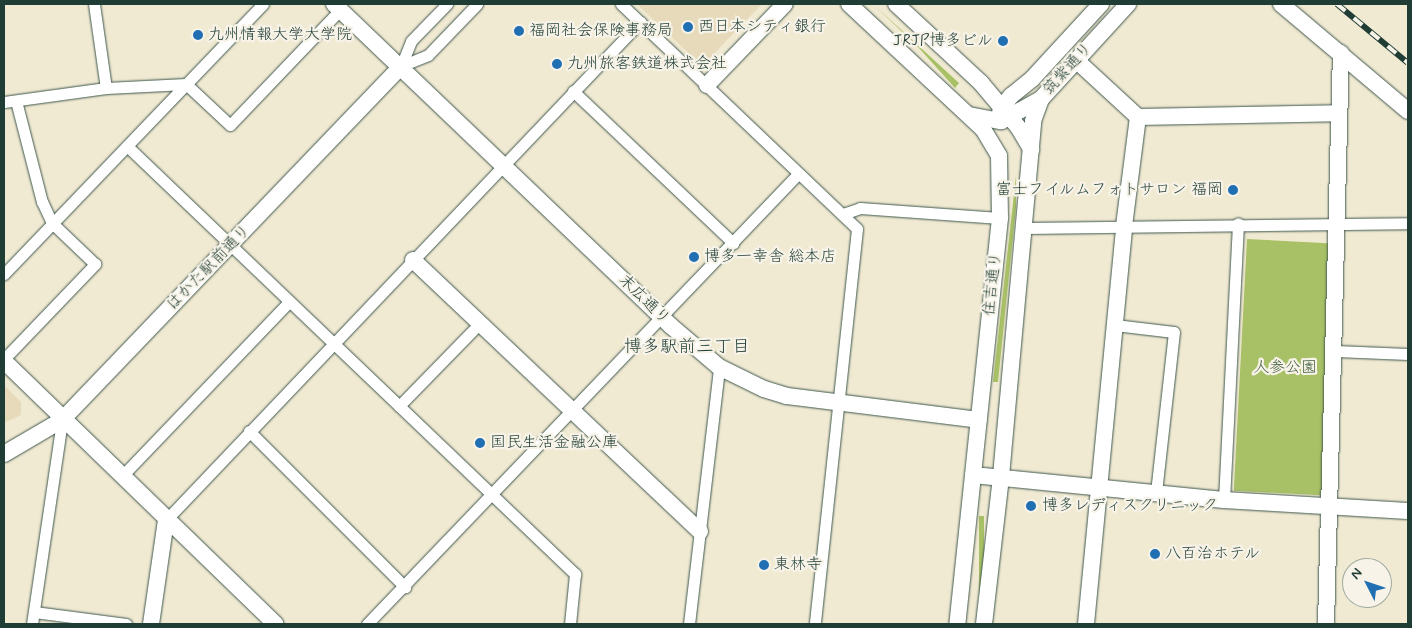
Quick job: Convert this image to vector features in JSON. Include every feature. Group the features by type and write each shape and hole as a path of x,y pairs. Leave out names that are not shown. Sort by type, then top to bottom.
{"street":[{"path":"94,4 106,88"},
{"path":"4,274 263,4"},
{"name":"はかた駅前通り","path":"4,454 62,420 401,66 411,41 446,4"},
{"name":"はかた駅前通り","path":"401,66 428,55 477,4"},
{"path":"621,4 857,229 815,624"},
{"path":"707,85 785,4"},
{"name":"住吉通り","path":"849,4 983,129 999,156 1000,218 957,624"},
{"path":"896,4 981,83 1030,150"},
{"name":"筑紫通り","path":"1003,115 1024,86 1100,4"},
{"name":"筑紫通り","path":"1003,115 1041,99 1128,4"},
{"path":"1281,4 1408,111"},
{"path":"4,102 106,88 186,84 230,124 337,7"},
{"name":"末広通り","path":"337,7 401,66 661,317 719,367 764,389 838,404 979,420"},
{"path":"151,624 166,520 640,22"},
{"path":"1326,624 1335,351 1338,113 1341,53"},
{"path":"1076,60 1138,118 1338,113"},
{"path":"981,83 1006,95 1024,86"},
{"path":"573,91 733,243"},
{"name":"住吉通り","path":"984,624 1001,476 1025,228 1033,121 1041,99"},
{"path":"16,101 42,202 52,223 95,264 4,360 62,420 275,624"},
{"path":"961,110 974,118 1003,115"},
{"path":"999,156 1003,115"},
{"path":"1086,624 1124,226 1138,118"},
{"path":"127,146 575,574 570,624"},
{"path":"366,624 405,587 798,174"},
{"path":"843,214 860,208 1000,218"},
{"path":"1025,228 1238,223 1336,225 1408,222"},
{"path":"1224,500 1238,223"},
{"path":"413,260 700,531"},
{"path":"122,476 289,302"},
{"path":"399,406 480,323"},
{"path":"1115,325 1174,332 1156,493"},
{"path":"1335,351 1408,354"},
{"path":"689,624 719,367"},
{"path":"32,624 62,420"},
{"path":"249,431 405,587"},
{"path":"974,475 1001,476 1224,500 1408,511"},
{"path":"34,612 126,624"}],"shaded area":[{"path":"637,4 762,4 702,66"},
{"path":"4,385 21,402 21,415 4,423"}],"green space":[{"path":"873,4 959,83 955,88 918,47"},
{"path":"1016,176 1016,207 998,382 993,382"},
{"name":"人参公園","path":"1247,239 1338,244 1325,495 1234,491"},
{"path":"979,516 984,516 984,624 979,624"}],"railway":[{"path":"1337,4 1408,63"}],"place":[{"name":"西日本シティ銀行","path":"688,27"},
{"name":"福岡社会保険事務局","path":"519,31"},
{"name":"九州情報大学大学院","path":"198,35"},
{"name":"JRJP博多ビル","path":"1003,41"},
{"name":"九州旅客鉄道株式会社","path":"557,64"},
{"name":"富士フイルムフォトサロン 福岡","path":"1233,190"},
{"name":"博多一幸舎 総本店","path":"694,257"},
{"name":"国民生活金融公庫","path":"480,443"},
{"name":"博多レディスクリニック","path":"1031,506"},
{"name":"八百治ホテル","path":"1155,554"},
{"name":"東林寺","path":"764,565"}],"district":[{"name":"博多駅前三丁目","path":"687,347"}]}
